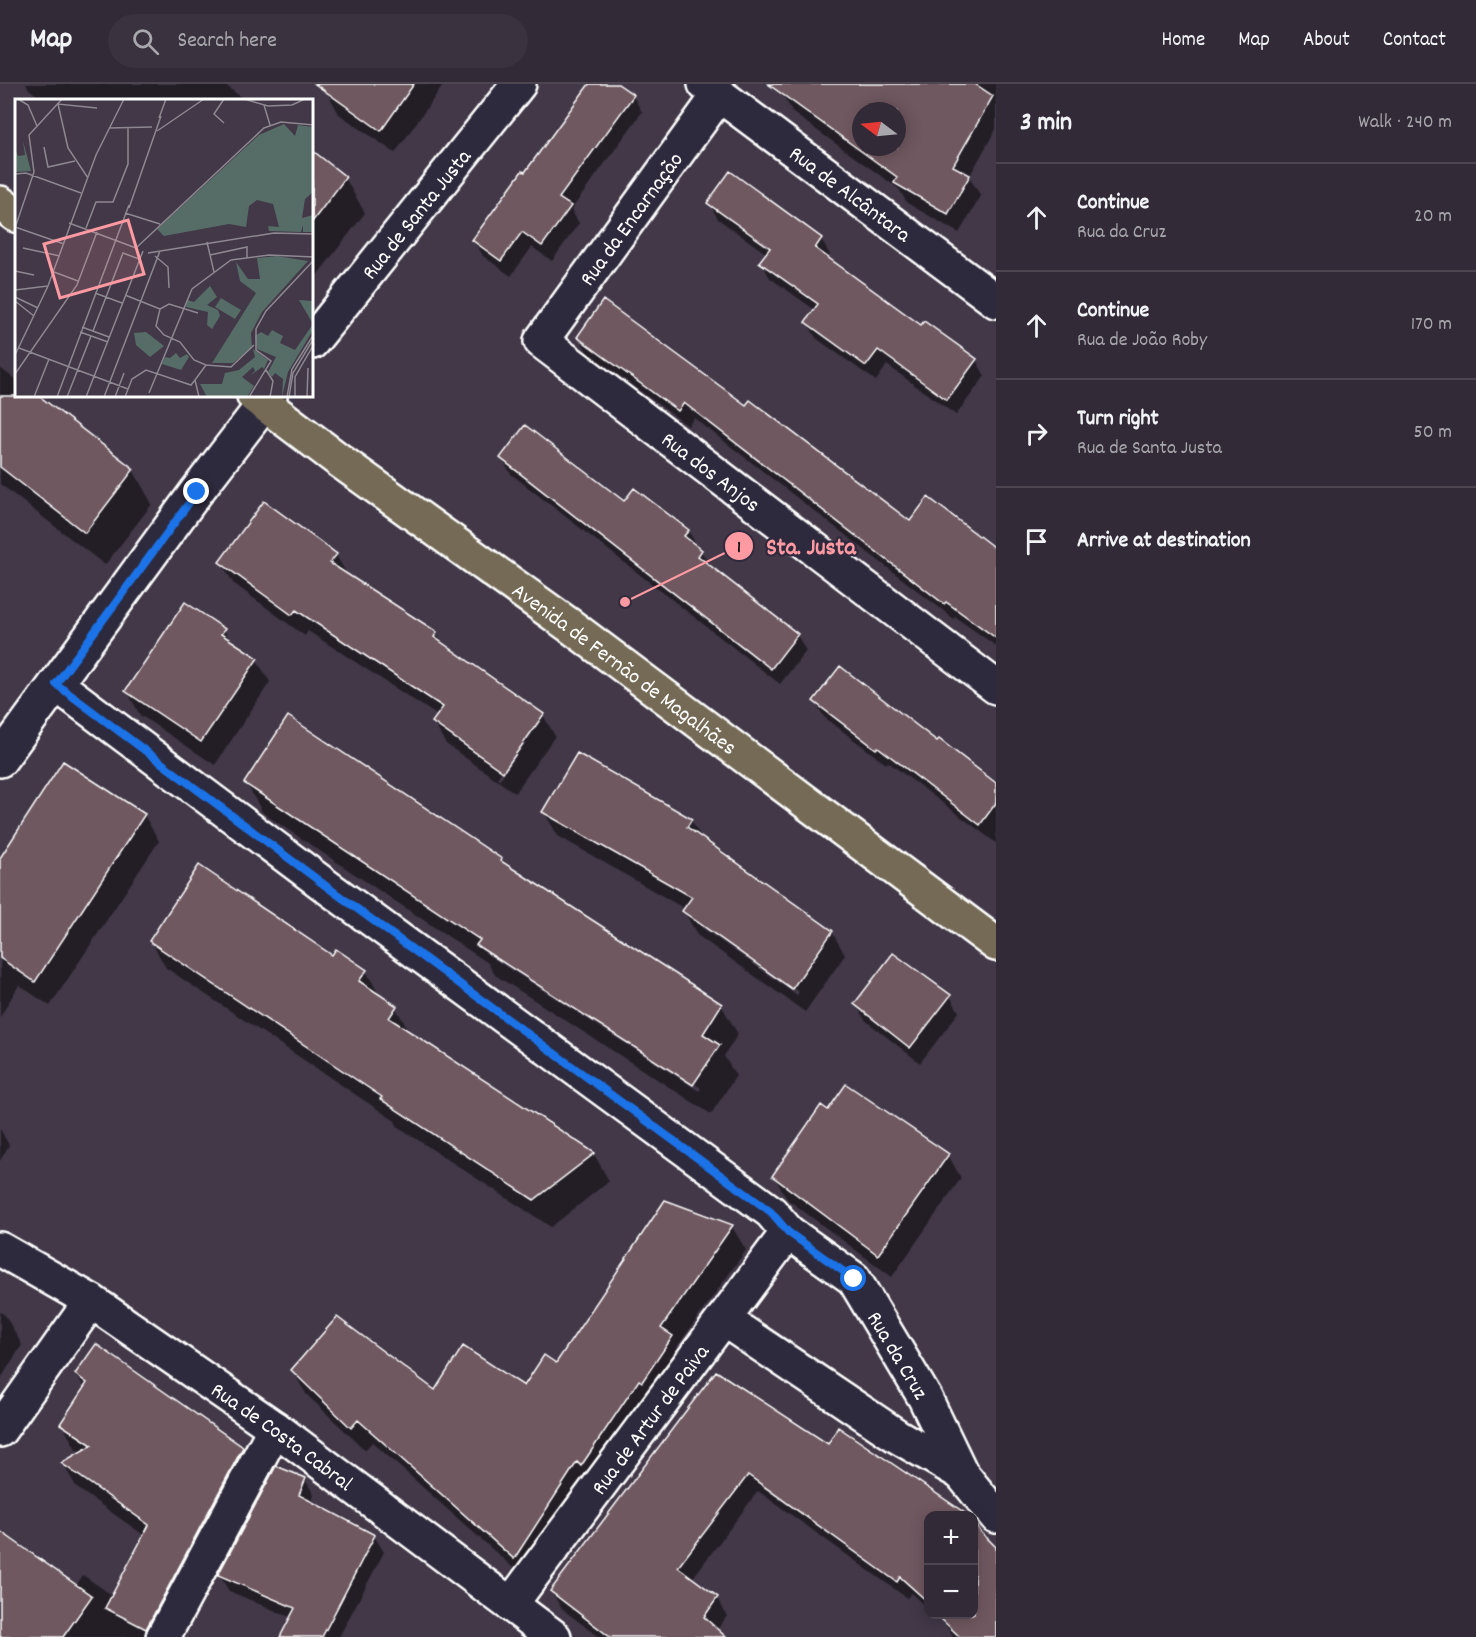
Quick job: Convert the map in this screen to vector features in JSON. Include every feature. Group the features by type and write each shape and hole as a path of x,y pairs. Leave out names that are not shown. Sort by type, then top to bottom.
{"main road":[{"path":"0,202 15,214"},
{"name":"Avenida de Fernão de Magalhães","path":"263,399 996,944"}],"street":[{"name":"Rua de Santa Justa","path":"314,339 513,87"},
{"name":"Rua de Alcântara","path":"712,90 996,301"},
{"name":"Rua da Encarnação","path":"541,341 712,90"},
{"name":"Rua dos Anjos","path":"541,341 996,687"},
{"path":"0,760 263,399"},
{"name":"Rua da Cruz","path":"56,684 326,886 771,1212 788,1232 854,1279 925,1398 961,1473 996,1516"},
{"name":"Rua de Artur de Paiva","path":"511,1604 788,1232"},
{"name":"Rua de Costa Cabral","path":"0,1249 91,1301 275,1428 554,1637"},
{"path":"0,1430 91,1301"},
{"name":"Rua da Cruz","path":"723,1319 897,1436 961,1473"},
{"path":"163,1637 275,1428"}],"building":[{"path":"315,84 414,84 381,131"},
{"path":"589,84 618,84 634,95 559,198 571,206 542,246 522,232 501,261 472,240"},
{"path":"768,84 975,84 993,96 953,166 970,175 948,214 894,183 897,177 868,156 906,156 906,102 852,102 852,145"},
{"path":"314,152 346,177 314,219"},
{"path":"730,171 822,238 815,248 921,325 924,321 977,359 947,400 878,350 866,366 805,322 818,304 759,262 770,248 707,203"},
{"path":"603,300 746,405 750,400 910,521 928,497 996,549 996,638 946,602 944,604 684,403 678,411 577,337"},
{"path":"0,396 15,396 15,398 42,398 134,469 85,533 0,467"},
{"path":"525,425 624,501 634,488 689,530 684,536 702,550 698,556 798,634 771,669 500,458"},
{"path":"264,501 337,554 330,563 437,632 434,637 544,714 503,772 432,722 443,707 296,610 292,615 219,562"},
{"path":"185,602 225,629 221,634 258,658 201,742 125,691"},
{"path":"840,666 937,741 939,739 996,783 996,803 980,825 878,747 876,749 813,701"},
{"path":"288,716 502,859 501,861 722,1004 703,1034 720,1045 693,1085 476,945 480,940 244,783"},
{"path":"577,753 692,819 687,827 833,931 792,989 682,911 692,897 542,812"},
{"path":"63,761 145,814 35,982 0,958 0,858"},
{"path":"199,865 332,955 336,949 367,970 359,981 397,1006 389,1018 595,1153 534,1200 380,1099 382,1097 149,941"},
{"path":"893,953 951,995 910,1048 854,1004"},
{"path":"846,1084 949,1154 878,1255 772,1176 821,1105 828,1110"},
{"path":"665,1200 733,1225 661,1328 673,1336 642,1382 639,1380 581,1466 577,1462 514,1559 358,1420 351,1428 291,1370 337,1317 435,1390 463,1346 524,1386 544,1355 556,1363"},
{"path":"96,1344 243,1447 146,1629 105,1608 149,1525 61,1463 92,1445 60,1424 87,1383 75,1374"},
{"path":"716,1371 828,1444 838,1427 962,1511 924,1511 924,1598 900,1577 897,1582 748,1475 678,1567 718,1597 704,1617 726,1637 610,1637 550,1591"},
{"path":"276,1466 306,1478 299,1495 375,1535 322,1637 280,1637 295,1608 218,1575"},
{"path":"978,1527 996,1547 996,1637 960,1637 941,1619 978,1619"},
{"path":"0,1531 92,1596 63,1637 0,1637"}],"place":[{"name":"Sta. Justa","path":"625,602"}],"route":[{"path":"197,492 56,684 326,886 771,1212 788,1232 854,1279"}]}
